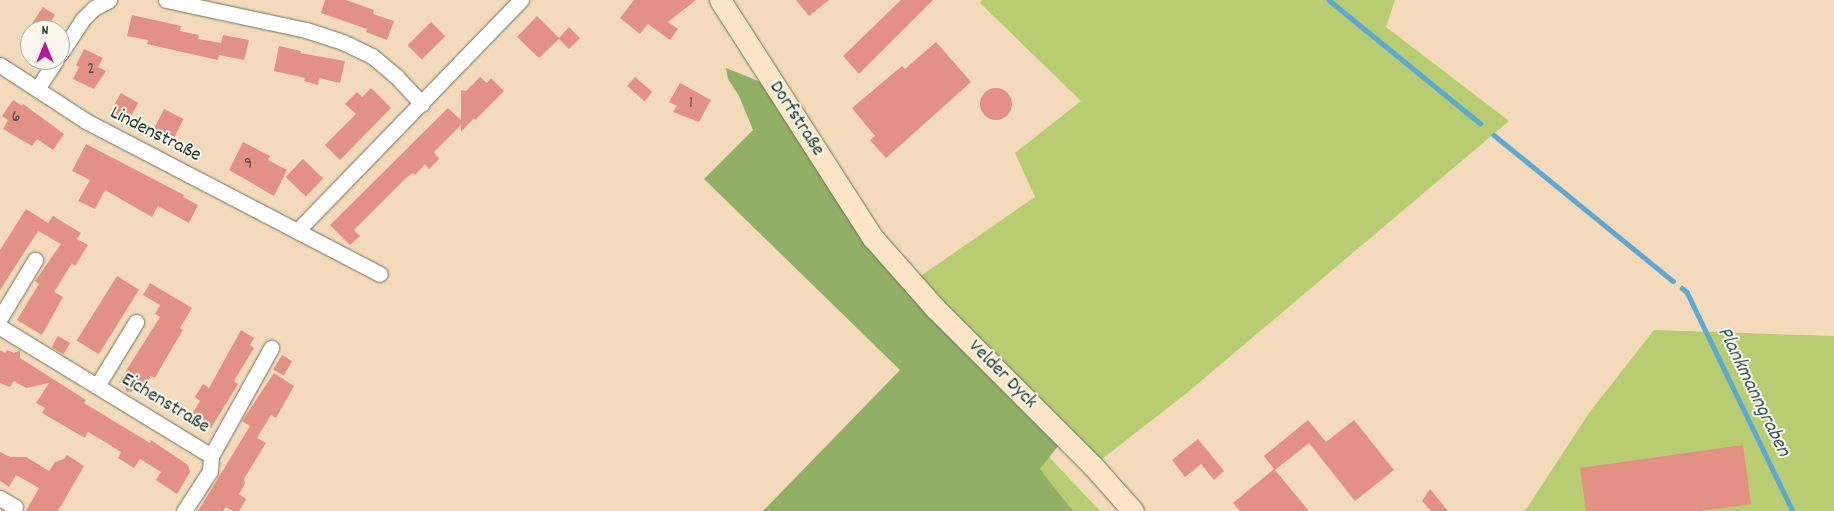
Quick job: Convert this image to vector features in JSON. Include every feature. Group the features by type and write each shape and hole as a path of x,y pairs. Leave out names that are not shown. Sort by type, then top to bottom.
{"main road":[{"name":"Dorfstraße","path":"720,0 873,238"},
{"name":"Velder Dyck","path":"873,238 935,308 1093,466 1133,511"}],"street":[{"path":"70,39 83,19 94,8 109,0"},
{"path":"166,0 306,30 343,42 372,56 396,76 422,104"},
{"path":"297,231 521,0"},
{"name":"Lindenstraße","path":"0,65 86,122 380,274"},
{"path":"37,89 49,70"},
{"path":"0,318 35,260"},
{"name":"Eichenstraße","path":"97,386 136,322"},
{"name":"Eichenstraße","path":"0,327 211,456"},
{"name":"Eichenstraße","path":"184,511 210,471 211,456 271,348"},
{"path":"0,498 15,507 12,511"}],"green space":[{"path":"982,0 1395,0 1386,27 1509,121 1188,392 1093,466 919,277 1035,197 1015,153 1081,101 980,3"},
{"path":"726,68 786,92 878,231 1066,436 1040,469 1073,511 763,511 900,370 704,179 753,130 739,96 728,79"},
{"path":"1654,330 1834,336 1834,511 1525,511 1589,413"},
{"path":"1049,457 1100,511 1073,511 1040,469"}],"building":[{"path":"325,0 346,0 374,10 373,14 394,21 387,40 366,32 367,29 321,13"},
{"path":"634,0 696,0 668,22 678,29 670,40 648,24 640,34 620,18"},
{"path":"796,0 829,0 809,16"},
{"path":"901,0 933,0 859,74 843,56"},
{"path":"43,7 55,15 52,20 35,20"},
{"path":"132,15 181,26 180,31 199,35 198,39 221,43 223,35 249,40 244,60 219,55 218,60 147,44 148,40 127,36"},
{"path":"537,16 559,38 569,27 580,38 569,49 559,39 539,58 517,37"},
{"path":"431,22 445,36 422,59 408,45"},
{"path":"936,42 971,82 886,158 870,140 875,136 852,108 902,66 905,69"},
{"path":"279,46 301,51 300,53 345,61 340,83 319,78 318,85 304,81 305,78 274,71"},
{"path":"84,49 103,58 98,67 106,71 94,89 73,79 79,67 76,65"},
{"path":"480,77 487,83 491,78 504,91 475,120 474,118 461,132 461,125 434,152 439,159 429,169 425,164 415,175 413,173 406,178 354,230 360,236 350,245 330,225 448,108 461,120 461,90 466,91"},
{"path":"635,77 652,92 644,101 627,86"},
{"path":"680,83 711,100 699,122 673,112 677,106 669,102"},
{"path":"371,88 391,108 340,160 325,145 356,114 345,104 357,92 362,97"},
{"path":"996,88 1002,89 1007,93 1011,98 1011,110 1007,115 1002,119 996,120 990,119 985,115 981,110 980,104 981,98 985,93 990,89"},
{"path":"121,93 138,103 128,121 110,111"},
{"path":"13,100 22,106 23,104 64,134 53,150 37,139 32,146 3,129 8,120 2,116"},
{"path":"164,109 184,119 171,143 152,133"},
{"path":"243,142 270,156 268,160 287,170 274,196 229,170"},
{"path":"86,144 184,195 183,197 198,205 189,223 158,206 152,217 105,190 95,209 78,201 90,180 72,171"},
{"path":"303,159 323,178 306,196 286,177"},
{"path":"26,209 48,223 53,216 81,233 77,239 88,245 75,266 72,263 54,292 63,297 42,335 17,320 39,284 35,281 61,244 38,231 0,290 0,250"},
{"path":"117,276 139,290 99,354 77,340"},
{"path":"150,283 192,308 180,328 183,330 155,378 151,376 140,394 134,391 127,392 125,386 119,382 160,317 155,314 160,305 143,295"},
{"path":"241,330 254,338 250,345 254,348 234,381 238,384 211,428 206,425 201,426 199,421 191,416 200,401 195,397 203,384 209,388"},
{"path":"58,336 70,343 64,354 52,347"},
{"path":"0,350 5,353 7,350 14,353 20,350 20,358 86,400 84,403 150,443 151,440 188,465 190,472 177,494 156,480 161,472 140,459 134,468 118,458 121,452 105,442 88,432 85,438 42,413 45,408 36,403 49,383 26,388 14,381 10,387 0,383"},
{"path":"282,355 292,361 284,376 273,370"},
{"path":"274,373 294,386 276,418 271,415 257,438 266,443 244,479 245,484 239,494 246,499 239,511 233,511 226,507 223,511 198,511 250,426 242,421"},
{"path":"1308,420 1326,442 1354,420 1394,470 1355,501 1309,443 1275,470 1309,511 1240,511 1233,503 1274,469 1264,456"},
{"path":"1198,439 1224,471 1214,480 1201,464 1185,477 1172,460"},
{"path":"1743,445 1751,504 1700,511 1586,511 1580,468"},
{"path":"0,452 10,457 26,457 49,471 55,462 64,459 67,455 84,466 58,511 26,511 39,488 16,475 9,487 0,481"},
{"path":"1430,489 1448,511 1431,511 1422,501"}],"waterway":[{"name":"Plankmanngraben","path":"1329,0 1480,123"},
{"name":"Plankmanngraben","path":"1494,135 1673,281"},
{"name":"Plankmanngraben","path":"1682,288 1687,292 1793,511"}]}
